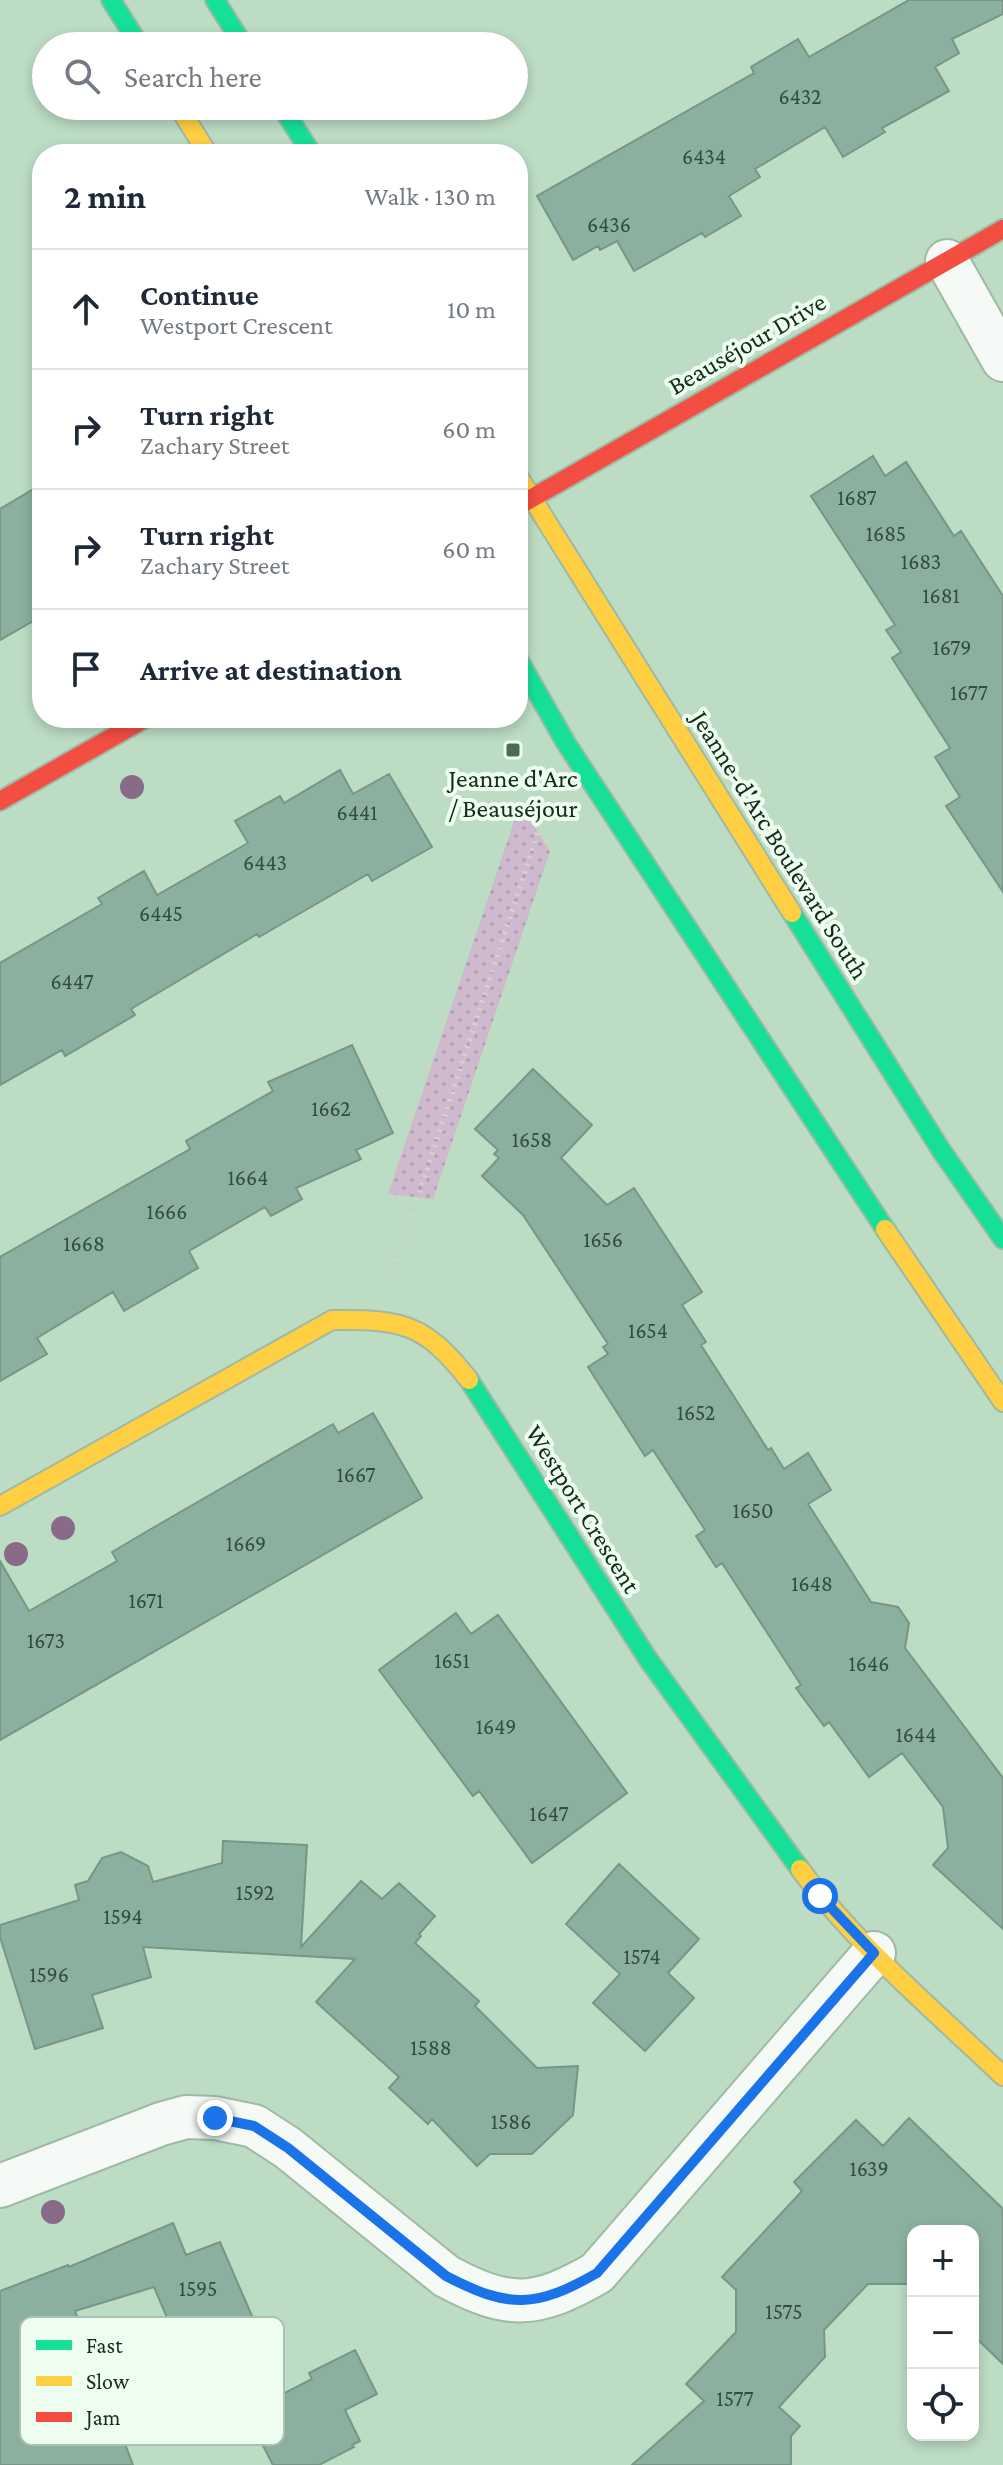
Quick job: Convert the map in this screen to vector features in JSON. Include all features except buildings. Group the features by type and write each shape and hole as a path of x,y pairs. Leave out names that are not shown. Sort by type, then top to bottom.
{"street":[{"path":"111,0 131,32"},
{"path":"215,0 235,32"},
{"path":"187,120 202,144"},
{"path":"290,120 306,144"},
{"name":"Beauséjour Drive","path":"528,500 1003,229"},
{"path":"947,261 1003,360"},
{"name":"Jeanne-d'Arc Boulevard South","path":"528,507 941,1150 1003,1239"},
{"path":"528,676 566,743 861,1195 1003,1402"},
{"path":"0,801 128,728"},
{"name":"Westport Crescent","path":"0,1506 332,1320 379,1319 418,1329 449,1354 481,1396 648,1659 820,1896 874,1953 1003,2076"},
{"path":"0,2186 186,2117 215,2118 254,2126 288,2148 446,2276 498,2297 533,2301 564,2292 597,2273 874,1953"}],"path":[{"path":"379,1319 540,826"}],"shaded area":[{"path":"520,804 550,851 433,1199 388,1194"}],"traffic: fast":[{"path":"111,0 131,32"},
{"path":"215,0 235,32"},
{"path":"290,120 306,144"},
{"path":"528,676 566,743 885,1229"},
{"path":"792,913 941,1150 1003,1239"},
{"path":"469,1380 648,1659 800,1869"}],"traffic: slow":[{"path":"187,120 202,144"},
{"path":"528,492 792,913"},
{"path":"885,1229 1003,1402"},
{"path":"0,1506 332,1320 376,1321 410,1328 439,1346 469,1380"},
{"path":"800,1869 871,1951 1003,2076"}],"traffic: jam":[{"path":"528,500 1003,229"},
{"path":"0,801 128,728"}],"place":[{"name":"Jeanne d'Arc / Beauséjour","path":"513,750"}],"route":[{"path":"215,2118 254,2126 288,2148 446,2276 470,2288 498,2297 533,2301 564,2292 597,2273 874,1953 820,1896"}]}
